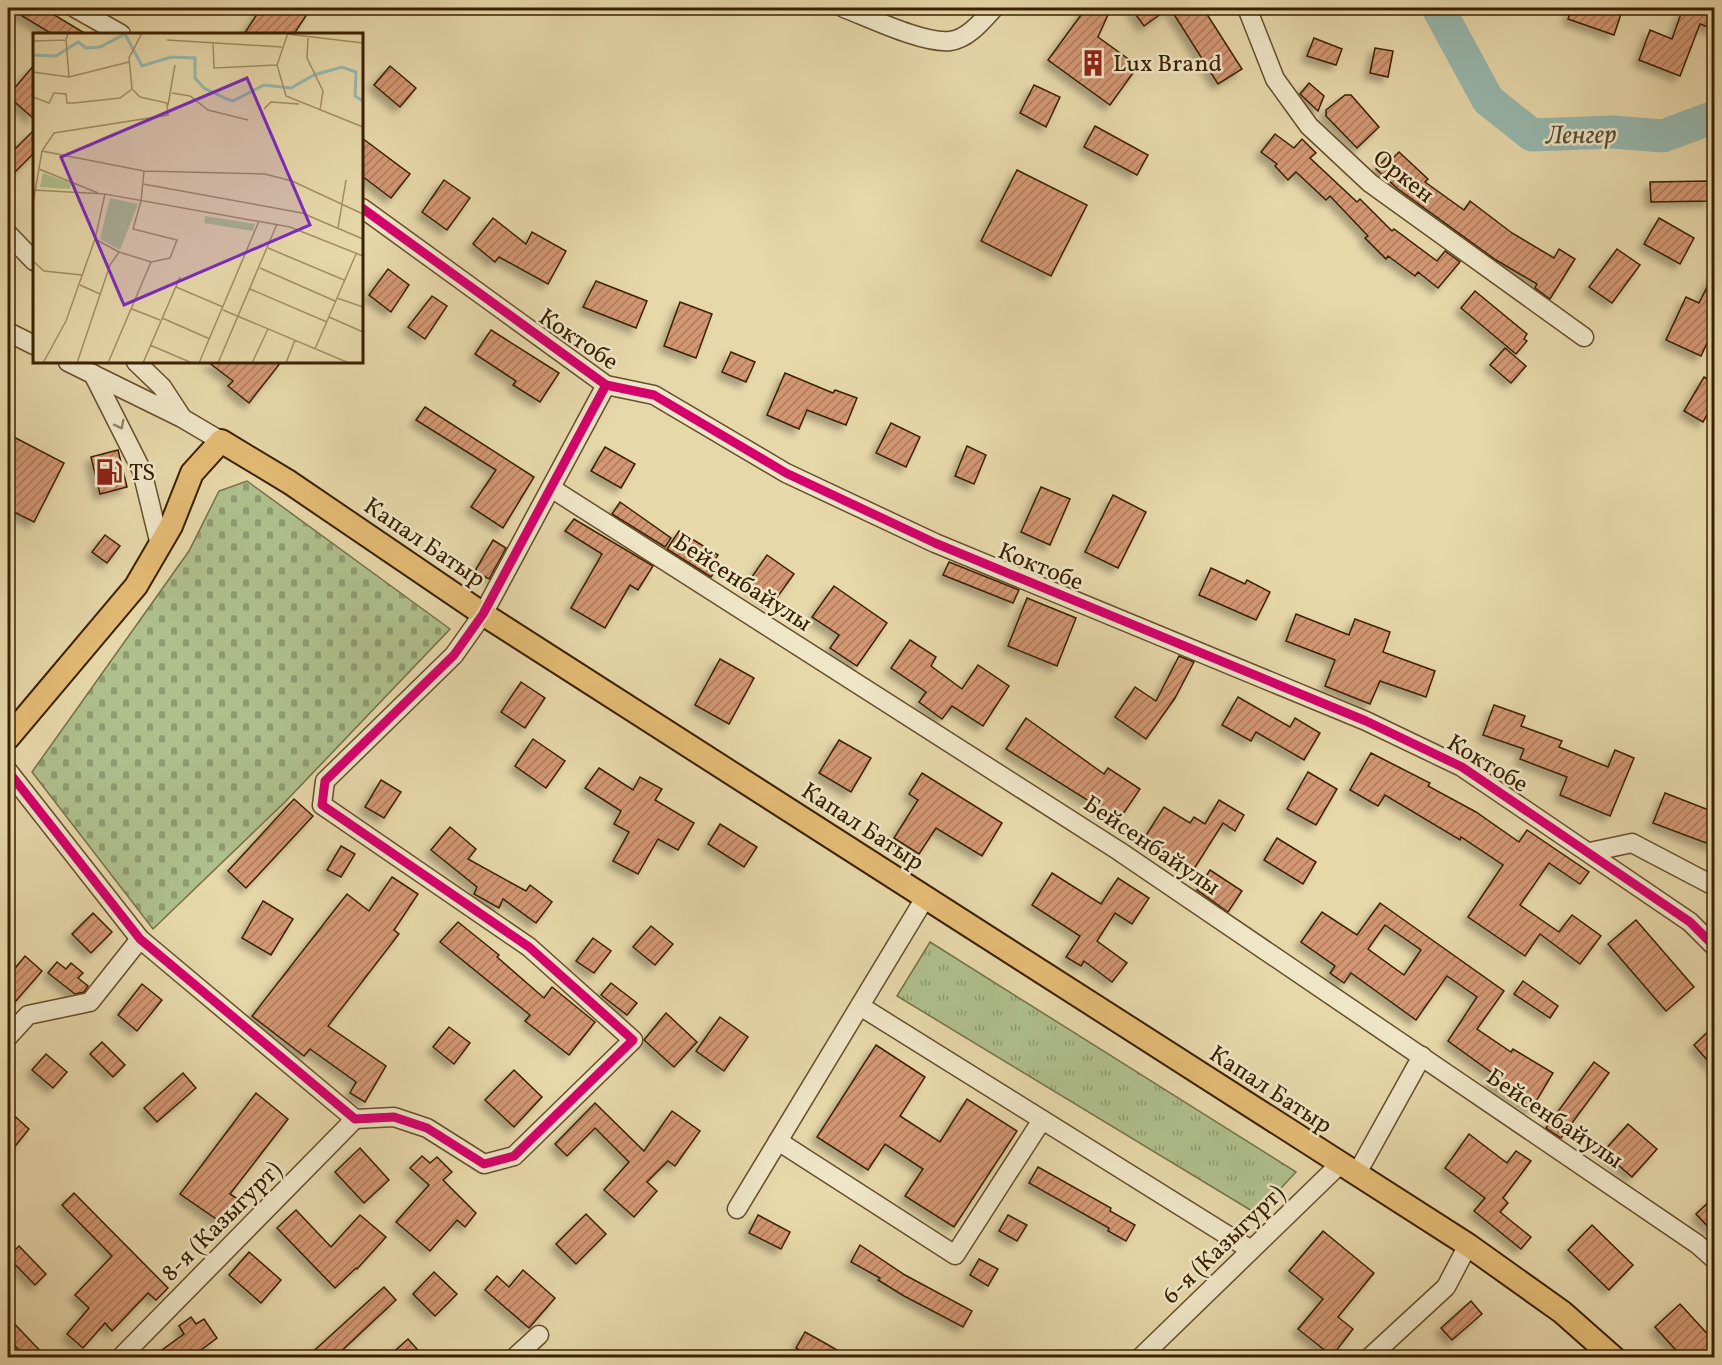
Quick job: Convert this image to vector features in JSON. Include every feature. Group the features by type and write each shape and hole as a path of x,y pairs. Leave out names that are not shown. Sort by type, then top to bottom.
{"main road":[{"path":"8,738 136,586 171,526 192,473 220,441"},
{"name":"Капал Батыр","path":"220,441 289,482 483,614 1468,1245 1562,1312 1614,1358"}],"street":[{"path":"75,8 119,33"},
{"path":"844,8 908,33 951,41 974,29 994,8"},
{"name":"Оркен","path":"1247,8 1275,79 1309,126 1370,183 1584,337"},
{"name":"Коктобе","path":"363,209 606,385 654,395 786,473 934,543 1366,721 1452,762 1590,852 1690,922 1714,946"},
{"path":"8,234 33,260"},
{"path":"8,332 33,344"},
{"name":"Капал Батыр","path":"70,363 182,418 220,441"},
{"path":"137,363 162,387 182,418"},
{"path":"93,374 142,471 160,545"},
{"path":"8,771 140,939 356,1119 394,1117 427,1128 484,1164 514,1156 633,1040 530,947 322,805 325,781 454,655 483,614 606,385"},
{"name":"Бейсенбайулы","path":"551,488 1119,850 1697,1244 1714,1259"},
{"path":"1590,852 1632,843 1714,886"},
{"path":"737,1209 925,898"},
{"path":"8,1037 28,1015 90,1002 140,939"},
{"path":"860,1006 1251,1250"},
{"name":"6-я (Казыгурт)","path":"1140,1358 1251,1250 1348,1170 1422,1056"},
{"name":"8-я (Казыгурт)","path":"120,1358 356,1119"},
{"path":"778,1141 955,1255 1042,1120"},
{"path":"1369,1358 1446,1287 1468,1245"},
{"path":"514,1358 539,1335"}],"green space":[{"path":"247,481 450,629 286,801 153,929 32,772 189,551 219,491"},
{"path":"930,942 1296,1172 1257,1214 897,996"}],"building":[{"path":"9,8 43,8 84,33 50,33"},
{"path":"261,8 311,8 295,33 245,33"},
{"name":"Lux Brand","path":"1086,8 1111,8 1098,37 1138,66 1110,105 1048,60"},
{"path":"1131,8 1169,8 1144,26"},
{"path":"1170,8 1203,8 1242,69 1218,84"},
{"path":"1572,8 1623,8 1614,35 1568,19"},
{"path":"1683,8 1714,8 1714,29 1700,24 1680,76 1639,60 1650,30 1672,39"},
{"path":"1314,38 1342,49 1336,65 1307,56"},
{"path":"1375,48 1393,51 1388,77 1370,73"},
{"path":"33,66 33,118 8,96"},
{"path":"390,66 416,88 400,107 374,85"},
{"path":"1309,83 1324,96 1318,111 1300,94"},
{"path":"1034,85 1060,97 1046,127 1020,113"},
{"path":"1345,95 1351,95 1379,127 1357,148 1326,116 1326,110"},
{"path":"1095,126 1148,155 1137,175 1084,147"},
{"path":"33,131 33,154 8,179 8,156"},
{"path":"1275,134 1294,148 1302,139 1316,153 1310,158 1357,202 1360,199 1392,231 1394,229 1437,261 1445,251 1460,262 1438,288 1418,272 1415,276 1388,256 1386,259 1365,238 1368,236 1330,196 1326,200 1296,172 1288,180 1275,166 1277,164 1261,152"},
{"path":"363,139 410,174 391,198 363,177"},
{"path":"1399,152 1428,179 1425,182 1464,210 1470,201 1512,233 1554,258 1559,249 1575,259 1550,299 1535,288 1537,284 1496,260 1398,189 1376,169 1388,156 1392,159"},
{"path":"1017,170 1087,205 1051,276 981,241"},
{"path":"444,180 470,198 447,230 422,212"},
{"path":"1710,181 1710,201 1651,202 1650,182"},
{"path":"493,218 526,244 532,232 566,251 548,284 499,257 495,262 473,244"},
{"path":"1659,218 1694,238 1680,264 1644,244"},
{"path":"1617,249 1640,265 1612,303 1589,287"},
{"path":"388,269 409,285 391,312 369,295"},
{"path":"1714,273 1714,328 1701,356 1666,340 1686,297 1699,303"},
{"path":"596,281 647,301 636,328 583,307"},
{"path":"1475,291 1527,334 1524,339 1527,341 1516,354 1461,308"},
{"path":"432,296 447,306 425,339 408,327"},
{"path":"680,302 712,314 696,358 664,346"},
{"path":"491,330 559,373 540,402 513,385 516,381 475,354"},
{"path":"1505,348 1526,366 1511,383 1490,365"},
{"path":"731,352 755,362 746,382 722,372"},
{"path":"209,363 280,363 249,403 228,386 233,381"},
{"path":"785,373 833,393 835,390 857,398 846,425 807,410 799,429 767,415"},
{"path":"1704,377 1714,383 1714,402 1703,422 1684,411"},
{"path":"425,407 534,477 503,528 471,507 496,470 416,420"},
{"path":"891,423 920,437 906,467 876,453"},
{"path":"8,434 64,463 34,522 8,509"},
{"path":"967,446 986,455 974,484 955,476"},
{"path":"605,447 635,464 621,488 591,471"},
{"name":"TS","path":"118,450 127,487 100,494 91,457"},
{"path":"1041,487 1070,499 1050,545 1021,532"},
{"path":"1113,495 1146,512 1118,568 1085,552"},
{"path":"620,502 671,538 665,547 612,514"},
{"path":"574,519 653,566 638,590 630,585 605,628 571,608 602,554 565,531"},
{"path":"679,531 718,555 713,563 718,567 711,577 667,549"},
{"path":"105,535 120,546 107,563 92,552"},
{"path":"493,540 506,548 489,579 475,571"},
{"path":"767,555 794,574 773,603 747,584"},
{"path":"949,562 1019,590 1013,603 943,575"},
{"path":"1211,568 1245,584 1247,580 1270,592 1256,620 1199,595"},
{"path":"834,586 887,623 857,666 830,648 839,635 812,617"},
{"path":"1027,598 1076,618 1057,666 1008,646"},
{"path":"1296,614 1349,635 1355,619 1390,632 1383,652 1435,671 1426,697 1380,681 1370,704 1325,686 1335,660 1286,641"},
{"path":"910,640 936,657 931,666 962,689 978,665 1009,686 983,726 952,706 942,719 919,702 926,692 891,668"},
{"path":"1179,656 1194,662 1175,698 1146,739 1115,717 1135,687 1156,701"},
{"path":"720,659 754,678 729,724 695,705"},
{"path":"521,682 545,698 525,728 501,712"},
{"path":"1238,697 1290,727 1295,718 1320,733 1304,760 1256,732 1251,741 1222,725"},
{"path":"1494,705 1525,716 1521,726 1562,741 1559,747 1608,767 1615,750 1634,758 1610,816 1560,795 1567,777 1520,759 1524,749 1483,735"},
{"path":"1026,718 1104,774 1108,768 1140,789 1119,820 1006,749"},
{"path":"533,739 565,761 546,788 515,766"},
{"path":"839,740 871,758 851,792 819,773"},
{"path":"1371,753 1430,783 1428,786 1476,812 1519,842 1527,830 1589,872 1580,884 1549,863 1520,905 1559,932 1572,915 1601,936 1580,964 1540,934 1525,956 1468,917 1503,865 1461,837 1460,840 1385,795 1378,806 1350,790"},
{"path":"599,768 633,790 640,777 662,789 655,800 694,823 678,850 658,839 638,874 613,861 629,832 614,824 621,811 585,788"},
{"path":"1308,772 1337,789 1316,825 1287,809"},
{"path":"922,773 1002,823 982,856 936,828 919,854 894,838 918,800 909,794"},
{"path":"381,780 401,792 384,818 365,807"},
{"path":"1665,793 1714,812 1714,846 1653,823"},
{"path":"294,799 313,816 246,888 228,871"},
{"path":"1219,800 1244,815 1235,831 1223,823 1194,869 1145,837 1164,807 1190,823 1194,817 1205,824"},
{"path":"720,824 757,847 744,867 708,844"},
{"path":"450,827 476,849 468,859 526,891 530,885 552,902 536,923 503,899 499,908 474,894 477,887 431,850"},
{"path":"1277,838 1316,862 1303,884 1264,860"},
{"path":"341,846 355,854 341,877 327,870"},
{"path":"1210,870 1242,891 1228,912 1197,890"},
{"path":"1052,873 1101,904 1118,878 1149,898 1132,924 1115,913 1097,941 1127,963 1112,982 1084,961 1081,966 1066,957 1080,936 1032,905"},
{"path":"392,877 418,894 394,930 399,934 328,1026 386,1066 365,1102 350,1093 356,1082 310,1049 304,1056 252,1016 347,894 369,911"},
{"path":"263,901 293,919 271,955 242,938"},
{"path":"1380,903 1504,991 1477,1029 1511,1052 1513,1049 1553,1073 1532,1108 1490,1083 1495,1075 1448,1041 1477,997 1447,976 1416,1020 1351,973 1344,983 1330,973 1335,966 1301,942 1322,912 1357,935","holes":["1385,925 1421,950 1404,975 1368,949"]},
{"path":"93,913 112,932 91,953 72,934"},
{"path":"1636,920 1694,987 1666,1011 1608,944"},
{"path":"458,922 499,955 497,957 544,998 552,987 595,1022 569,1055 525,1021 530,1015 440,942"},
{"path":"651,926 673,944 655,965 633,947"},
{"path":"593,938 611,951 594,973 576,961"},
{"path":"25,956 42,971 8,1010 8,977"},
{"path":"57,962 66,969 71,963 83,973 78,978 88,986 84,992 75,994 48,973"},
{"path":"1523,981 1558,1006 1550,1018 1514,994"},
{"path":"611,983 637,1003 627,1015 601,995"},
{"path":"142,984 162,1000 137,1031 118,1015"},
{"path":"666,1013 697,1042 674,1067 644,1040"},
{"path":"720,1017 748,1037 724,1071 696,1051"},
{"path":"1714,1026 1714,1068 1694,1045"},
{"path":"449,1027 470,1043 454,1064 433,1047"},
{"path":"102,1042 125,1065 113,1077 90,1054"},
{"path":"876,1045 925,1077 900,1116 940,1142 967,1099 1017,1131 954,1227 905,1196 923,1169 885,1144 868,1170 817,1137"},
{"path":"46,1054 67,1072 53,1088 32,1070"},
{"path":"1594,1062 1609,1073 1561,1138 1546,1128"},
{"path":"514,1070 542,1097 514,1127 485,1100"},
{"path":"183,1073 196,1088 157,1122 144,1108"},
{"path":"256,1093 288,1119 230,1194 241,1201 225,1225 180,1194"},
{"path":"595,1103 644,1151 672,1111 700,1131 675,1166 668,1161 647,1182 657,1191 634,1217 604,1190 629,1162 595,1128 567,1156 555,1144"},
{"path":"8,1110 29,1129 8,1155"},
{"path":"1628,1124 1657,1149 1632,1177 1603,1152"},
{"path":"1469,1134 1507,1163 1516,1151 1531,1161 1503,1198 1508,1203 1500,1212 1531,1237 1521,1249 1474,1211 1485,1198 1445,1168"},
{"path":"360,1148 389,1180 364,1203 335,1172"},
{"path":"422,1156 430,1163 437,1157 452,1172 443,1180 476,1213 465,1227 457,1220 430,1251 396,1222 429,1185 410,1168"},
{"path":"1038,1167 1111,1208 1110,1211 1135,1225 1126,1241 1108,1231 1109,1228 1029,1183"},
{"path":"74,1193 168,1288 156,1300 148,1293 112,1331 105,1323 83,1348 67,1334 89,1308 75,1295 112,1256 62,1205"},
{"path":"1714,1197 1714,1233 1696,1214"},
{"path":"296,1210 331,1247 360,1215 386,1237 357,1269 335,1288 277,1228"},
{"path":"586,1214 606,1234 576,1264 556,1244"},
{"path":"758,1215 790,1232 781,1249 749,1233"},
{"path":"1008,1215 1027,1225 1017,1241 999,1231"},
{"path":"1592,1225 1633,1265 1609,1290 1568,1250"},
{"path":"1323,1231 1374,1273 1338,1317 1353,1329 1332,1356 1298,1329 1323,1299 1289,1271"},
{"path":"860,1245 905,1275 972,1311 963,1327 904,1296 878,1280 880,1278 851,1262"},
{"path":"19,1246 46,1274 35,1285 8,1257"},
{"path":"249,1252 281,1280 261,1303 229,1275"},
{"path":"979,1259 998,1269 988,1286 970,1275"},
{"path":"523,1270 555,1298 529,1328 485,1290 497,1276 509,1287"},
{"path":"434,1272 457,1294 435,1316 413,1294"},
{"path":"384,1287 396,1300 334,1358 306,1358"},
{"path":"1471,1301 1482,1314 1452,1340 1441,1328"},
{"path":"1680,1304 1714,1341 1714,1350 1707,1358 1683,1358 1655,1327"},
{"path":"8,1317 47,1358 26,1358 8,1338"},
{"path":"191,1317 196,1324 204,1319 217,1338 190,1358 151,1358 184,1334 179,1326"},
{"path":"805,1332 851,1358 813,1358 796,1348"},
{"path":"408,1339 425,1358 387,1358"}],"waterway":[{"name":"Ленгер","path":"1438,8 1488,100 1532,135 1613,132 1663,136 1714,117"}],"cycle path":[{"path":"363,209 606,385 654,395 786,473 935,543 1366,721 1462,767 1690,922 1714,946"},
{"path":"8,771 140,939 355,1119 394,1117 427,1128 484,1164 514,1156 633,1040 529,947 322,805 325,781 454,655 483,614 606,385"}],"place":[{"name":"Lux Brand","path":"1093,63"},
{"name":"TS","path":"109,472"}]}
